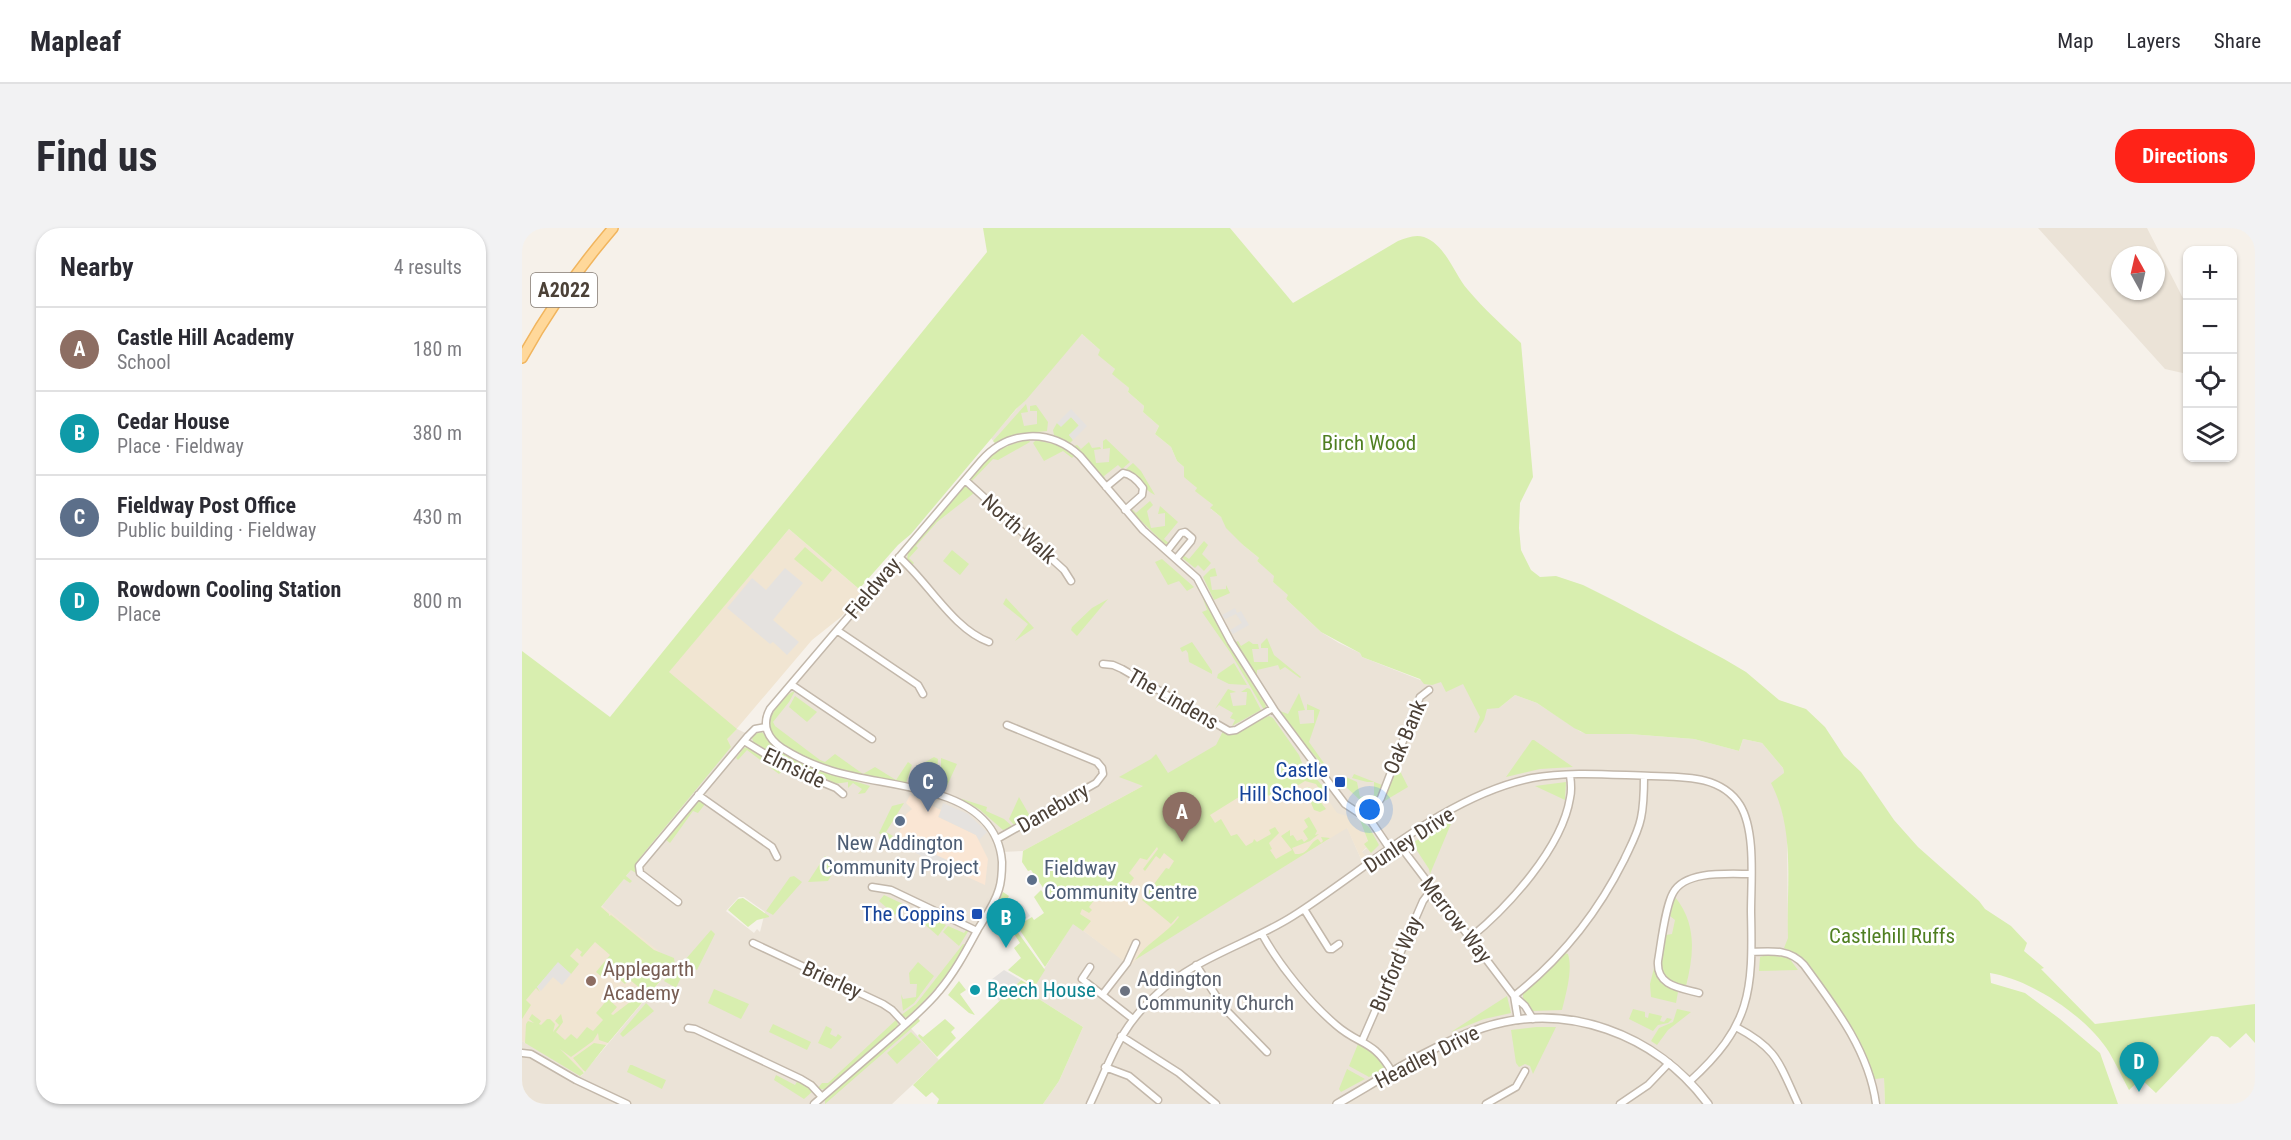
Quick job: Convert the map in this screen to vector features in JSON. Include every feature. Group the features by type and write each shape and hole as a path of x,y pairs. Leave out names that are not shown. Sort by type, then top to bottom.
{"main road":[{"name":"A2022","path":"522,358 539,326 580,266 613,228"}],"street":[{"name":"Fieldway","path":"766,727 769,712 986,455 996,447 1016,438 1035,436 1052,439 1080,456 1143,531 1193,574 1203,587 1231,642 1273,708 1345,804 1373,823 1390,849"},
{"path":"1106,487 1123,473 1131,475 1138,481 1143,488 1142,495 1125,510"},
{"name":"North Walk","path":"964,480 1064,570 1071,581"},
{"path":"1167,551 1181,533 1188,534 1192,538 1191,541 1176,559"},
{"path":"899,557 965,628 978,638 989,642"},
{"path":"838,631 918,685 923,694"},
{"name":"The Lindens","path":"1103,664 1122,669 1229,731 1236,730 1273,708"},
{"path":"792,685 872,739"},
{"name":"Oak Bank","path":"1362,814 1379,801 1420,696 1429,690"},
{"name":"Danebury","path":"997,839 1096,783 1103,774 1102,768 1096,762 1007,725"},
{"path":"688,1028 695,1029 801,1078 811,1085 819,1101 939,991 961,961 1000,886 1002,864 997,839 984,819 962,804 932,792 844,776 819,767 775,743 766,727"},
{"name":"Elmside","path":"678,902 642,875 638,867 744,741 755,729 766,727"},
{"name":"Elmside","path":"744,741 790,769 838,789 843,794"},
{"path":"1470,938 1507,905 1543,859 1568,808 1571,791 1570,775"},
{"name":"Dunley Drive","path":"1090,1104 1105,1067 1133,1019 1161,990 1196,965 1262,934 1304,909 1398,843 1451,811 1499,788 1533,778 1570,775 1704,780 1732,795 1741,807 1749,828 1752,952 1750,986 1736,1027 1718,1053 1689,1082"},
{"path":"1518,1020 1515,996 1568,947 1609,888 1630,848 1640,822 1644,776"},
{"path":"698,795 772,847 777,857"},
{"name":"Merrow Way","path":"1398,843 1515,996 1526,1006 1533,1019"},
{"path":"1699,993 1674,987 1665,982 1658,969 1674,891 1692,879 1714,874 1751,874"},
{"path":"872,887 891,890 977,931"},
{"name":"Burford Way","path":"1362,1041 1423,901 1432,889"},
{"path":"1304,909 1329,949 1339,945"},
{"path":"1262,934 1286,970 1333,1023 1378,1051 1392,1072"},
{"name":"Brierley","path":"753,943 886,1006 905,1024"},
{"path":"1103,994 1127,963 1136,944"},
{"path":"1752,952 1782,952 1804,965 1855,1040 1870,1075 1876,1104"},
{"path":"1196,965 1224,1008 1267,1052"},
{"path":"1090,968 1082,978 1133,1019"},
{"name":"Headley Drive","path":"1337,1104 1350,1101 1392,1072 1473,1032 1518,1020 1533,1019 1573,1020 1607,1029 1640,1044 1669,1063 1708,1104"},
{"path":"1736,1027 1769,1048 1798,1104"},
{"path":"1121,1036 1179,1073 1216,1104"},
{"path":"522,1053 531,1054 576,1080 627,1104"},
{"path":"1620,1104 1644,1089 1669,1063"},
{"path":"1105,1067 1129,1076 1158,1100"},
{"path":"1486,1104 1516,1086 1525,1071"}],"shaded area":[{"path":"2038,228 2147,228 2156,246 2111,246 2111,300 2165,300 2165,263 2183,298 2183,373 2165,369"},
{"path":"1082,334 1100,350 1115,369 1113,374 1144,406 1143,412 1159,426 1155,434 1171,447 1177,461 1184,467 1185,475 1197,488 1196,491 1213,505 1211,509 1221,517 1243,545 1259,558 1257,561 1275,576 1273,582 1289,595 1286,599 1321,632 1360,653 1362,657 1423,681 1459,680 1499,708 1515,695 1537,703 1581,732 1694,739 1739,751 1743,739 1762,743 1783,768 1784,773 1779,799 1787,830 1788,938 1854,1033 1869,1065 1884,1078 1885,1104 1043,1104 1059,1081 1083,1027 1031,994 1034,985 1073,923 1130,965 1143,953 1347,827 1361,859 1362,852 1367,848 1371,852 1362,821 1167,773 1023,851 1002,852 991,825 945,796 831,771 778,744 768,732 768,714 997,446 991,438"},
{"path":"1071,409 1087,426 1073,440 1069,435 1079,425 1071,417 1061,427 1057,423"},
{"path":"789,529 859,589 861,594 841,617 812,640 728,739 731,747 618,731"},
{"path":"785,568 803,583 773,620 799,642 787,655 773,642 770,644 727,608 752,578 766,590"},
{"path":"1235,608 1237,613 1241,611 1249,625 1233,634 1230,630 1242,623 1236,614 1225,619 1222,615"},
{"path":"765,728 767,735 805,762 935,794 975,812 995,835 1001,862 999,887 960,960 931,1000 812,1104 522,1104 522,1041 581,1076 674,965 602,906 691,795 727,739 737,729 758,739","holes":["739,897 744,897 765,912 760,932 757,929 754,933 726,911"]},
{"path":"1167,773 1313,778 1337,813 1362,821 1371,853 1366,848 1362,852 1366,856 1361,859 1347,828 1143,953 1130,966 1073,923 1023,851"},
{"path":"910,795 941,810 938,817 976,835 988,859 985,885 893,843 907,818 906,814 912,809 906,803"},
{"path":"943,803 968,814 987,832 979,840 976,835 939,817"},
{"path":"918,847 963,867 959,874 915,853"},
{"path":"1017,902 1023,905 1030,916 1016,925 1006,909"},
{"name":"Applegarth Academy","path":"602,906 675,964 580,1076 522,1041 522,944 550,967"},
{"path":"558,962 571,974 562,985 553,977 541,991 537,987"},
{"path":"1004,970 1021,980 999,1001 987,983"},
{"path":"907,1024 939,1060 892,1104 816,1104"}],"green space":[{"path":"983,228 1230,228 1293,303 1398,241 1417,236 1432,241 1444,253 1474,297 1521,343 1533,477 1520,503 1519,528 1521,550 1531,570 1540,577 1556,576 1583,585 1615,601 1746,672 1779,700 1806,709 1825,727 1844,756 1861,772 1894,820 1918,847 1985,909 2011,926 2027,943 2024,951 2044,968 2041,969 2095,1024 2255,1004 2255,1043 2246,1033 2230,1048 2218,1037 2211,1036 2156,1093 2141,1079 2129,1090 2109,1052 2087,1025 2040,992 2023,983 1990,973 1991,983 2025,993 2100,1053 2118,1104 1885,1104 1884,1078 1875,1079 1854,1033 1803,958 1784,948 1788,938 1787,840 1779,802 1771,783 1784,773 1783,768 1762,743 1743,739 1739,751 1694,739 1629,734 1586,734 1537,703 1515,695 1499,708 1487,709 1484,720 1476,733 1474,732 1480,717 1463,684 1446,692 1441,682 1432,685 1424,684 1420,679 1362,657 1360,653 1321,632 1286,599 1288,595 1273,582 1274,576 1257,561 1259,558 1226,528 1221,517 1210,508 1213,505 1195,491 1197,488 1184,477 1184,467 1177,461 1171,447 1155,434 1159,426 1143,412 1144,406 1128,392 1129,388 1112,374 1115,369 1098,355 1100,350 1082,334 911,534 898,545 859,589 789,529 669,672 737,729 727,739 731,747 639,859 636,873 631,870 626,876 632,881 630,883 624,879 601,907 609,916 611,915 654,950 674,958 675,964 648,995 629,979 625,984 610,971 603,978 596,972 610,955 595,942 582,957 580,955 582,952 577,948 570,956 579,964 571,974 558,963 537,987 540,992 536,988 526,1000 531,1005 522,1019 522,651 610,717 987,252"},
{"path":"1026,404 1028,412 1021,413 1024,426 1037,424 1037,411 1030,411 1030,406 1036,405 1048,422 1047,431 1016,434 995,443 993,441"},
{"path":"1071,417 1079,426 1069,435 1073,440 1070,443 1054,435 1053,430 1057,423 1061,426"},
{"path":"1106,439 1130,462 1122,469 1118,465 1104,476 1107,483 1074,446 1077,445 1081,449 1089,442 1092,448 1100,447 1101,449 1094,450 1096,463 1109,462 1110,448 1103,449 1103,441"},
{"path":"1029,440 1030,442 998,460 993,459 971,482 978,467 993,454 1012,444"},
{"path":"1036,440 1058,445 1074,456 1072,458 1063,451 1044,461 1033,443"},
{"path":"1133,463 1141,471 1155,495 1125,470"},
{"path":"965,486 974,493 937,522 916,546 918,548 909,558 914,563 912,565 907,559 908,553"},
{"path":"1150,501 1153,505 1147,511 1151,528 1165,526 1165,513 1158,514 1160,506 1178,522 1164,539 1170,544 1167,546 1131,511 1131,508 1136,513"},
{"path":"1204,541 1208,545 1202,554 1211,563 1204,571 1198,565 1195,568 1181,557 1183,555 1189,559"},
{"path":"805,547 832,570 822,582 794,559"},
{"path":"952,550 969,564 960,575 943,561"},
{"path":"1162,559 1194,587 1187,591 1179,581 1168,585 1155,562"},
{"path":"1215,568 1217,576 1210,577 1212,590 1226,589 1226,585 1230,593 1214,600 1203,577"},
{"path":"1202,596 1265,704 1264,710 1230,652 1202,612 1207,610"},
{"path":"1006,598 1034,628 1015,641 1028,624 1003,604"},
{"path":"1108,599 1077,636 1071,630 1092,608"},
{"path":"1267,638 1274,655 1300,678 1285,667 1280,670 1278,665 1257,670 1257,676 1236,642 1238,641 1241,646 1249,641 1258,644 1259,649 1252,649 1254,662 1268,662 1268,648 1261,648 1261,644"},
{"path":"1192,642 1212,674 1189,662 1186,650 1182,652 1180,648"},
{"path":"1234,663 1247,685 1229,684 1217,678 1218,674"},
{"path":"1247,688 1250,689 1261,710 1232,726 1235,720 1230,718 1233,713 1219,705 1215,709 1228,689 1236,692 1230,693 1233,706 1246,705 1247,692 1241,692"},
{"path":"795,691 773,722 775,726 820,760 825,762 835,754 863,774 875,767 896,780 908,762 912,765 906,783 871,777 820,763 779,742 770,728 773,713 786,697"},
{"path":"1299,693 1305,710 1298,711 1300,724 1314,723 1314,710 1307,710 1307,704 1320,710 1309,742 1327,770 1280,711 1288,714"},
{"path":"795,696 817,712 807,722 789,707"},
{"path":"1269,716 1273,718 1299,755 1302,763 1329,793 1324,796 1316,784 1305,781 1279,797 1247,792 1210,815 1215,823 1221,819 1231,836 1237,834 1246,846 1254,839 1257,842 1271,834 1269,830 1275,827 1279,833 1269,843 1272,849 1270,850 1276,859 1292,850 1281,836 1290,830 1290,836 1293,835 1297,841 1302,839 1304,842 1308,839 1303,831 1308,827 1304,820 1309,817 1317,831 1315,835 1319,834 1310,841 1292,848 1295,854 1304,853 1318,839 1321,843 1323,841 1321,837 1330,838 1135,960 1179,917 1171,924 1142,900 1174,861 1164,853 1160,859 1156,856 1145,871 1143,869 1158,849 1157,847 1147,860 1140,858 1129,873 1134,878 1129,885 1124,882 1113,897 1102,890 1089,907 1092,910 1089,913 1082,909 1080,914 1091,921 1083,931 1073,924 1045,967 1017,926 1032,917 1034,920 1044,913 1034,897 1041,890 1044,894 1046,892 1031,870 1028,871 1022,862 1023,851 1143,786 1119,777 1156,754 1168,773 1216,745 1223,731 1227,733"},
{"path":"762,732 785,754 811,768 870,786 865,793 858,794 862,789 853,783 848,788 848,782 834,784 820,774 818,779 801,771 803,767 788,765 754,744 752,738"},
{"path":"1532,740 1573,767 1540,769 1506,777"},
{"path":"747,747 784,769 779,774 747,750 738,760 736,758"},
{"path":"934,757 938,759 936,781 919,768"},
{"path":"941,758 957,764 946,788 941,785"},
{"path":"1396,766 1408,787 1381,803"},
{"path":"1354,774 1382,785 1376,800 1368,806 1344,785 1346,777 1357,782 1360,797 1374,795 1374,782 1352,778"},
{"path":"1566,782 1565,800 1535,786"},
{"path":"1309,787 1326,809 1320,812 1314,810 1312,799 1306,791 1301,794 1299,791"},
{"path":"1019,797 1030,816 1014,825 1009,819"},
{"path":"959,798 987,807 986,811 1004,819 1013,827 1003,830 979,809"},
{"path":"701,801 705,804 698,813 693,811 670,843 665,839 697,802"},
{"path":"904,803 886,832 893,836 890,841 879,833 892,806"},
{"path":"1453,819 1430,874 1412,843"},
{"path":"1360,820 1369,827 1379,845 1371,853 1364,844 1368,841"},
{"path":"825,856 838,864 828,881 808,882"},
{"path":"794,876 802,882 773,915 766,911 790,877"},
{"path":"1003,892 1009,896 995,922 989,918"},
{"path":"884,895 903,904 895,915 879,901"},
{"path":"1675,897 1687,918 1692,940 1689,974 1686,986 1682,987 1667,978 1661,966 1666,935 1672,934 1675,920 1670,916"},
{"path":"743,898 769,917 757,920 748,927 728,910 738,899"},
{"path":"1004,913 1045,970 1035,986 1008,970 1021,958 1014,948 1020,943 1002,915"},
{"path":"927,916 946,925 938,936 922,922"},
{"path":"948,926 964,933 967,929 969,930 959,946 943,932"},
{"path":"711,930 715,934 697,970 685,964 685,960"},
{"path":"963,944 966,945 960,955 933,992 908,1017 900,1016 916,1004"},
{"path":"1565,953 1568,954 1570,967 1562,1010 1532,1011 1523,998 1523,993"},
{"path":"1767,955 1789,958 1798,970 1759,971 1760,957"},
{"path":"918,962 934,976 914,1003 903,1011 901,994 903,999 916,997 917,984 910,984 909,973"},
{"path":"677,966 686,967 676,988 664,981"},
{"path":"1654,968 1663,984 1678,992 1676,1003 1651,997 1650,984"},
{"path":"1021,980 1033,987 1031,994 1083,1027 1059,1081 1043,1104 937,1104 939,1099 932,1092 926,1097 913,1085"},
{"path":"959,981 966,990 960,994 975,1015 969,1013 948,995"},
{"path":"714,989 749,1004 741,1019 708,1003"},
{"path":"636,992 645,999 608,1043 599,1040 598,1033 593,1041 571,1057 560,1049 584,1073 580,1076 525,1043 526,1024 528,1021 534,1023 529,1019 532,1014 541,1021 539,1024 541,1025 550,1019 555,1024 553,1032 559,1025 555,1021 561,1014 563,1022 556,1032 565,1040 571,1034 577,1039 587,1027 593,1031 603,1020 596,1013 608,999 617,1007 611,1014 613,1015 630,1002"},
{"path":"1507,996 1511,1013 1484,1019 1451,1032"},
{"path":"646,1003 654,1011 623,1037 620,1034"},
{"path":"1633,1009 1645,1012 1645,1017 1648,1018 1649,1013 1662,1016 1660,1021 1664,1022 1667,1018 1672,1019 1668,1023 1658,1025 1653,1031 1629,1019"},
{"path":"1677,1009 1691,1012 1668,1030 1657,1045 1651,1041 1659,1028 1673,1022"},
{"path":"918,1018 920,1021 825,1104 825,1099"},
{"path":"897,1019 898,1026 825,1090 818,1088 822,1083 828,1083"},
{"path":"945,1019 955,1028 951,1032 956,1038 937,1057 918,1036 919,1034 923,1037"},
{"path":"773,1024 811,1042 807,1050 769,1032"},
{"path":"826,1026 832,1029 830,1034 836,1037 838,1034 842,1037 831,1049 818,1043"},
{"path":"1556,1027 1533,1074 1530,1066 1525,1064 1519,1067 1516,1063 1511,1030"},
{"path":"911,1032 921,1042 897,1064 887,1053"},
{"path":"594,1043 606,1045 585,1072 573,1058"},
{"path":"1358,1044 1377,1056 1384,1068 1369,1077 1349,1066"},
{"path":"630,1065 666,1080 662,1089 627,1072"},
{"path":"1347,1069 1365,1079 1341,1092 1339,1089"},
{"path":"776,1075 795,1085 798,1080 813,1091 804,1099 774,1080"}],"place":[{"name":"Castle Hill School","path":"1340,782"},
{"name":"Fieldway Post Office","path":"928,812"},
{"name":"New Addington Community Project","path":"900,821"},
{"name":"Castle Hill Academy","path":"1182,842"},
{"name":"Fieldway Community Centre","path":"1032,880"},
{"name":"The Coppins","path":"977,914"},
{"name":"Cedar House","path":"1006,948"},
{"name":"Applegarth Academy","path":"591,981"},
{"name":"Beech House","path":"975,990"},
{"name":"Addington Community Church","path":"1125,991"},
{"name":"Rowdown Cooling Station","path":"2139,1092"}],"park label":[{"name":"Birch Wood","path":"1369,443"},
{"name":"Castlehill Ruffs","path":"1892,936"}]}
